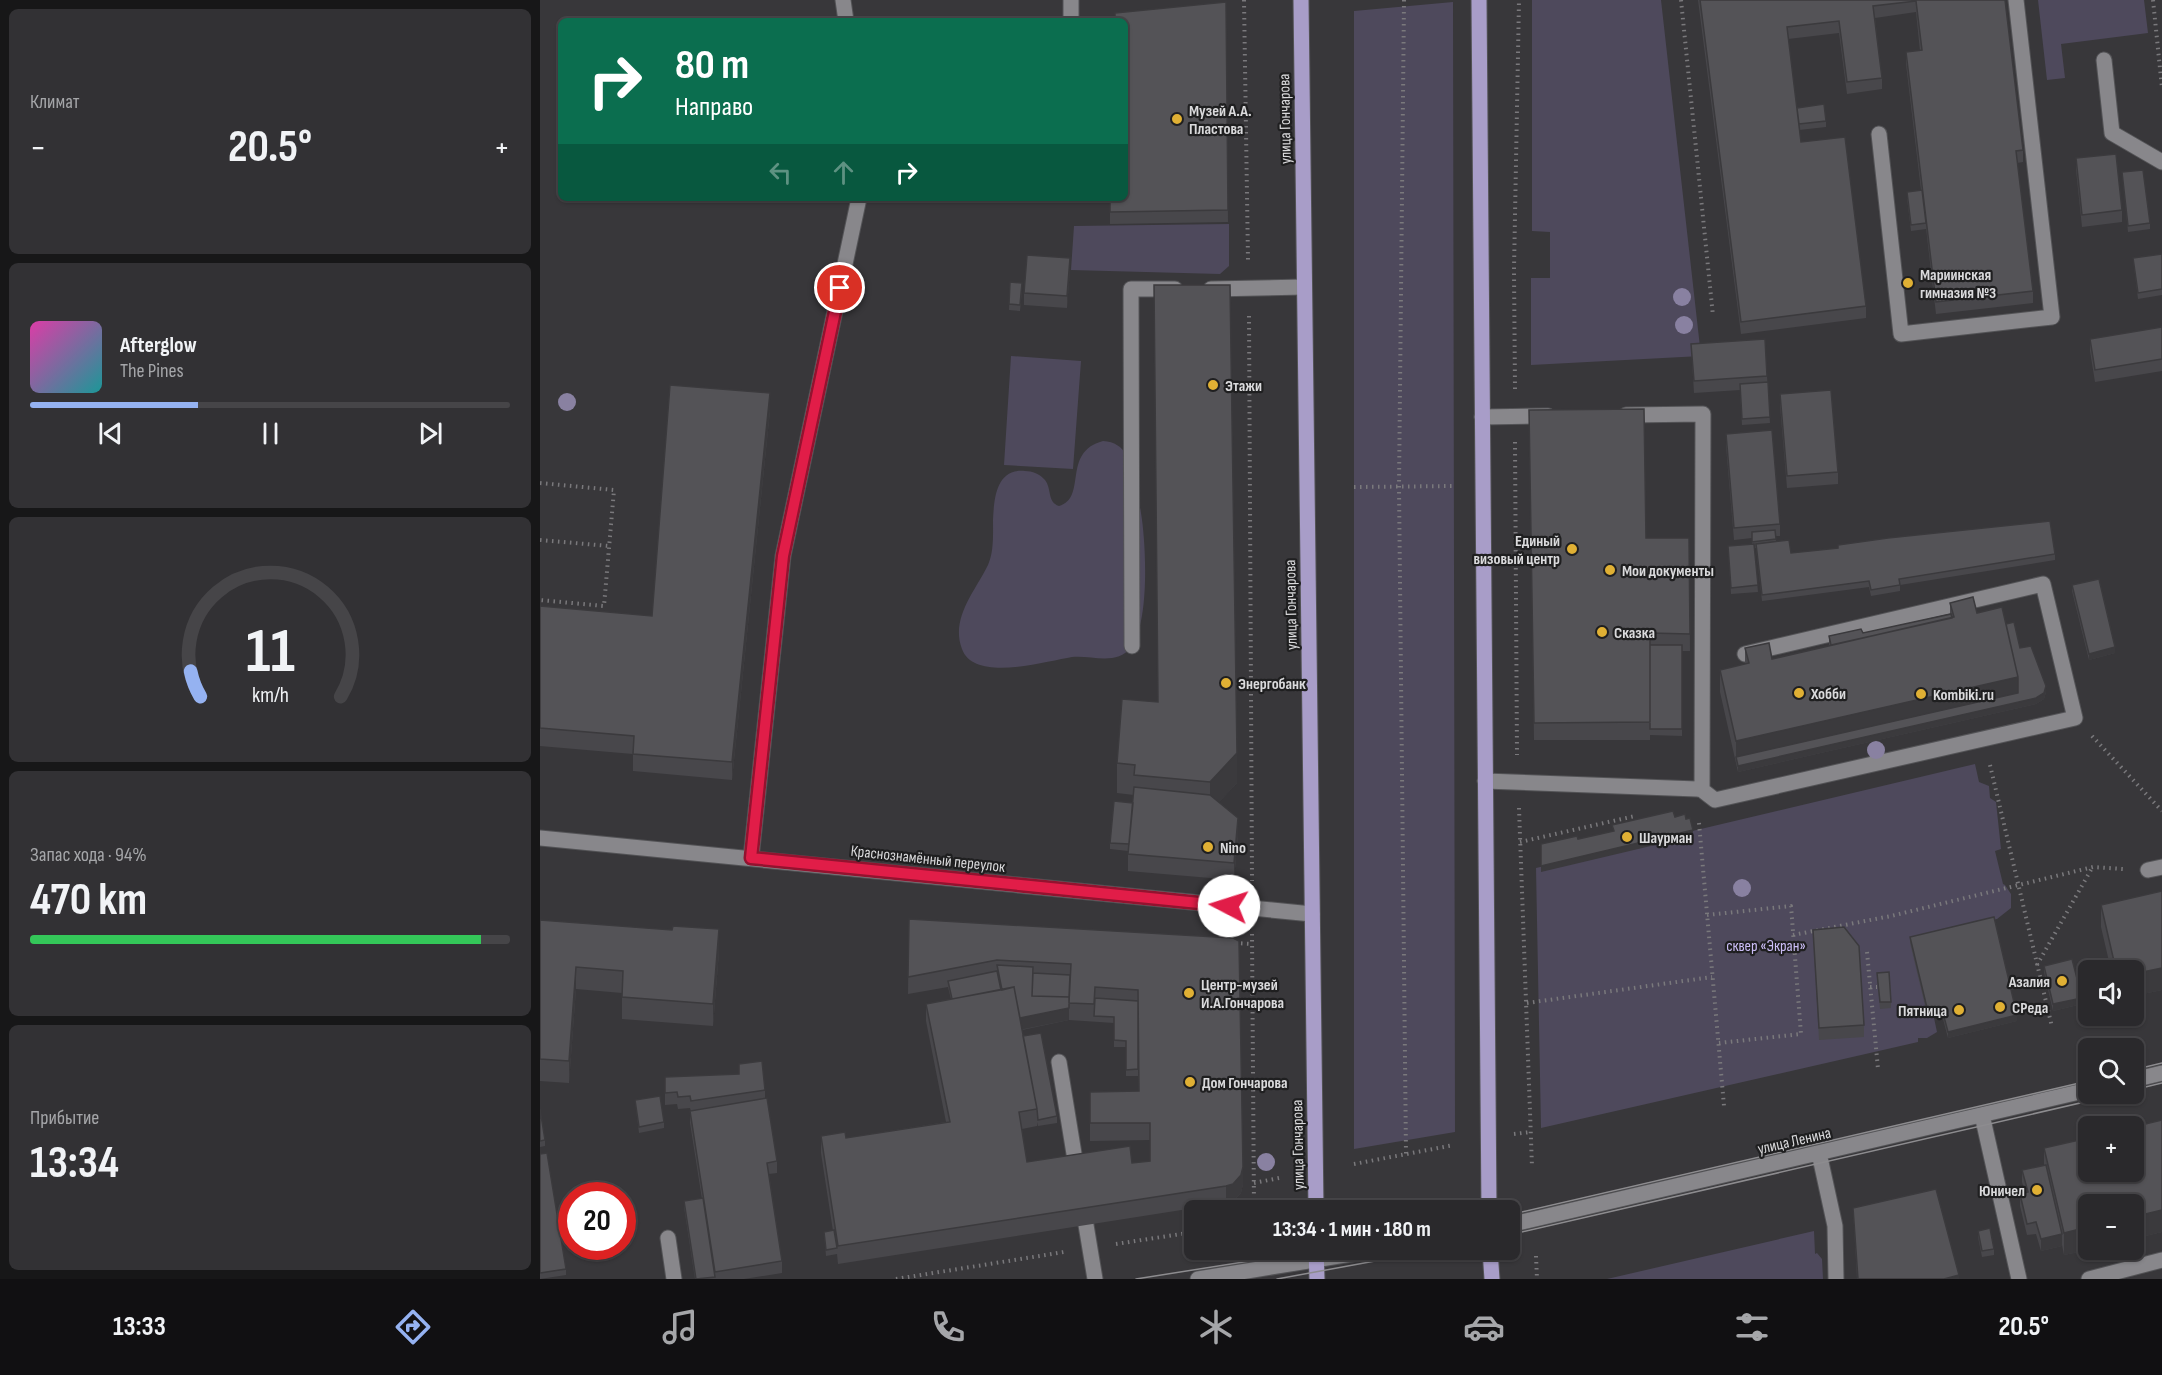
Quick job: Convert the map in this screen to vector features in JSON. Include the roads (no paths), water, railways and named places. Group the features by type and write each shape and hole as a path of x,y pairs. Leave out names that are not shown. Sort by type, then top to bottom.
{"main road":[{"name":"улица Гончарова","path":"1301,0 1316,1200"},
{"path":"1479,0 1489,1200"},
{"path":"1316,1260 1317,1279"},
{"path":"1491,1260 1492,1279"}],"street":[{"path":"843,0 846,18"},
{"path":"1071,0 1071,18"},
{"path":"1879,134 1901,334 2052,317 2016,0"},
{"path":"2104,60 2112,133 2162,162"},
{"path":"751,858 783,556 858,201"},
{"path":"1132,646 1131,289 1304,287"},
{"path":"1609,416 1703,414 1699,790"},
{"path":"1482,417 1562,416"},
{"path":"1485,781 1699,790 1715,800 2075,718 2043,584 1745,654"},
{"name":"Краснознамённый переулок","path":"540,838 1312,914"},
{"path":"1059,1062 1077,1172"},
{"path":"2144,1077 2162,1073"},
{"name":"улица Ленина","path":"1520,1222 2078,1092"},
{"path":"1982,1115 2019,1279"},
{"path":"1819,1153 1835,1226 1836,1279"},
{"path":"1086,1225 1095,1279"},
{"path":"668,1238 674,1279"},
{"path":"1198,1279 1291,1260"},
{"path":"2089,1279 2162,1260"}],"tram line":[{"path":"2144,1067 2162,1063"},
{"path":"1520,1212 2078,1083"},
{"path":"2144,1087 2162,1083"},
{"path":"1520,1232 2078,1103"},
{"path":"1136,1279 1256,1260"},
{"path":"1277,1279 1381,1260"}],"place":[{"name":"Музей А.А. Пластова","path":"1177,119"},
{"name":"Мариинская гимназия №3","path":"1908,283"},
{"name":"Этажи","path":"1213,385"},
{"name":"Единый визовый центр","path":"1572,549"},
{"name":"Мои документы","path":"1610,570"},
{"name":"Сказка","path":"1602,632"},
{"name":"Энергобанк","path":"1226,683"},
{"name":"Хобби","path":"1799,693"},
{"name":"Kombiki.ru","path":"1921,694"},
{"name":"Шаурман","path":"1627,837"},
{"name":"Nino","path":"1208,847"},
{"name":"Азалия","path":"2062,981"},
{"name":"Центр-музей И.А.Гончарова","path":"1189,993"},
{"name":"СРеда","path":"2000,1007"},
{"name":"Пятница","path":"1959,1010"},
{"name":"Дом Гончарова","path":"1190,1082"},
{"name":"Юничел","path":"2037,1190"}],"park label":[{"name":"сквер «Экран»","path":"1766,945"}]}
